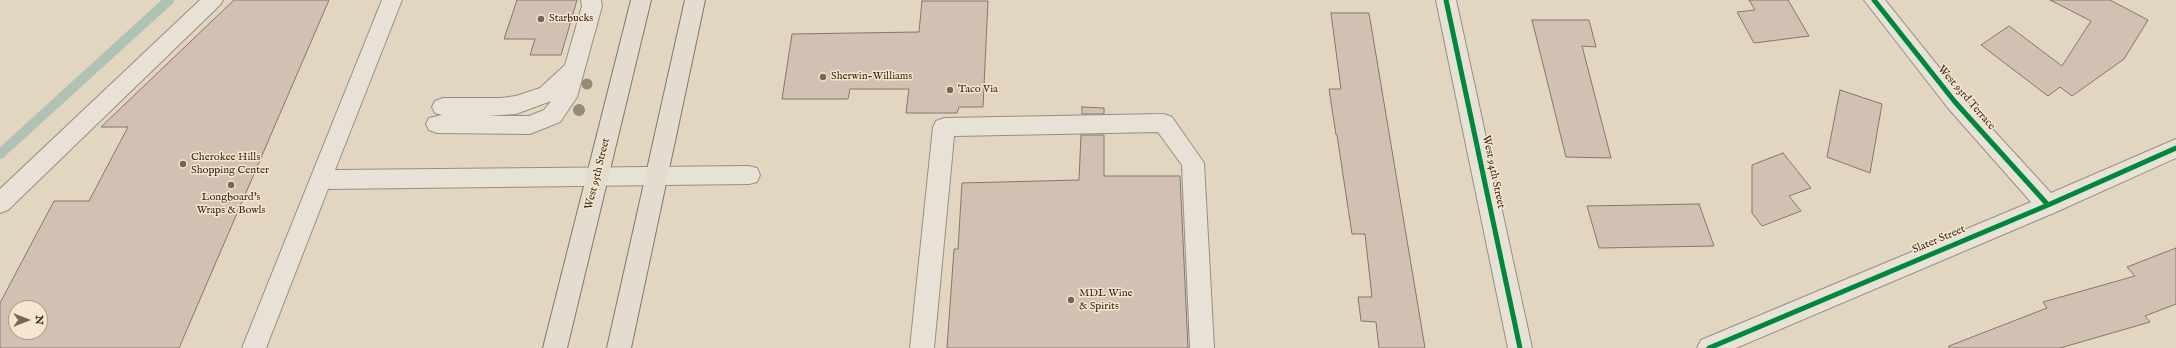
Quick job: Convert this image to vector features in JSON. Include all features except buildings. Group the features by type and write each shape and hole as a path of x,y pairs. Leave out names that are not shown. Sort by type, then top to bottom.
{"main road":[{"name":"West 95th Street","path":"554,348 641,0"},
{"path":"619,348 695,0"}],"street":[{"path":"0,203 213,0"},
{"path":"254,348 322,180 392,0"},
{"path":"440,116 516,105 547,94 575,67 592,6 591,0"},
{"name":"West 94th Street","path":"1446,0 1520,348"},
{"name":"West 93rd Terrace","path":"1874,0 1955,102 2048,205"},
{"path":"922,348 944,127 1164,123 1193,163 1202,348"},
{"name":"Slater Street","path":"1709,348 2048,205 2176,148"},
{"path":"322,180 749,175"}],"waterway":[{"path":"0,154 169,0"}],"cycle path":[{"path":"1446,0 1520,348"},
{"path":"1874,0 1955,102 2048,205"},
{"path":"1709,348 2048,205 2176,148"}],"place":[{"name":"Starbucks","path":"541,19"},
{"name":"Sherwin-Williams","path":"823,77"},
{"name":"Taco Via","path":"950,90"},
{"name":"Cherokee Hills Shopping Center","path":"183,164"},
{"name":"Longboard's Wraps & Bowls","path":"231,185"},
{"name":"MDL Wine & Spirits","path":"1071,300"}]}
